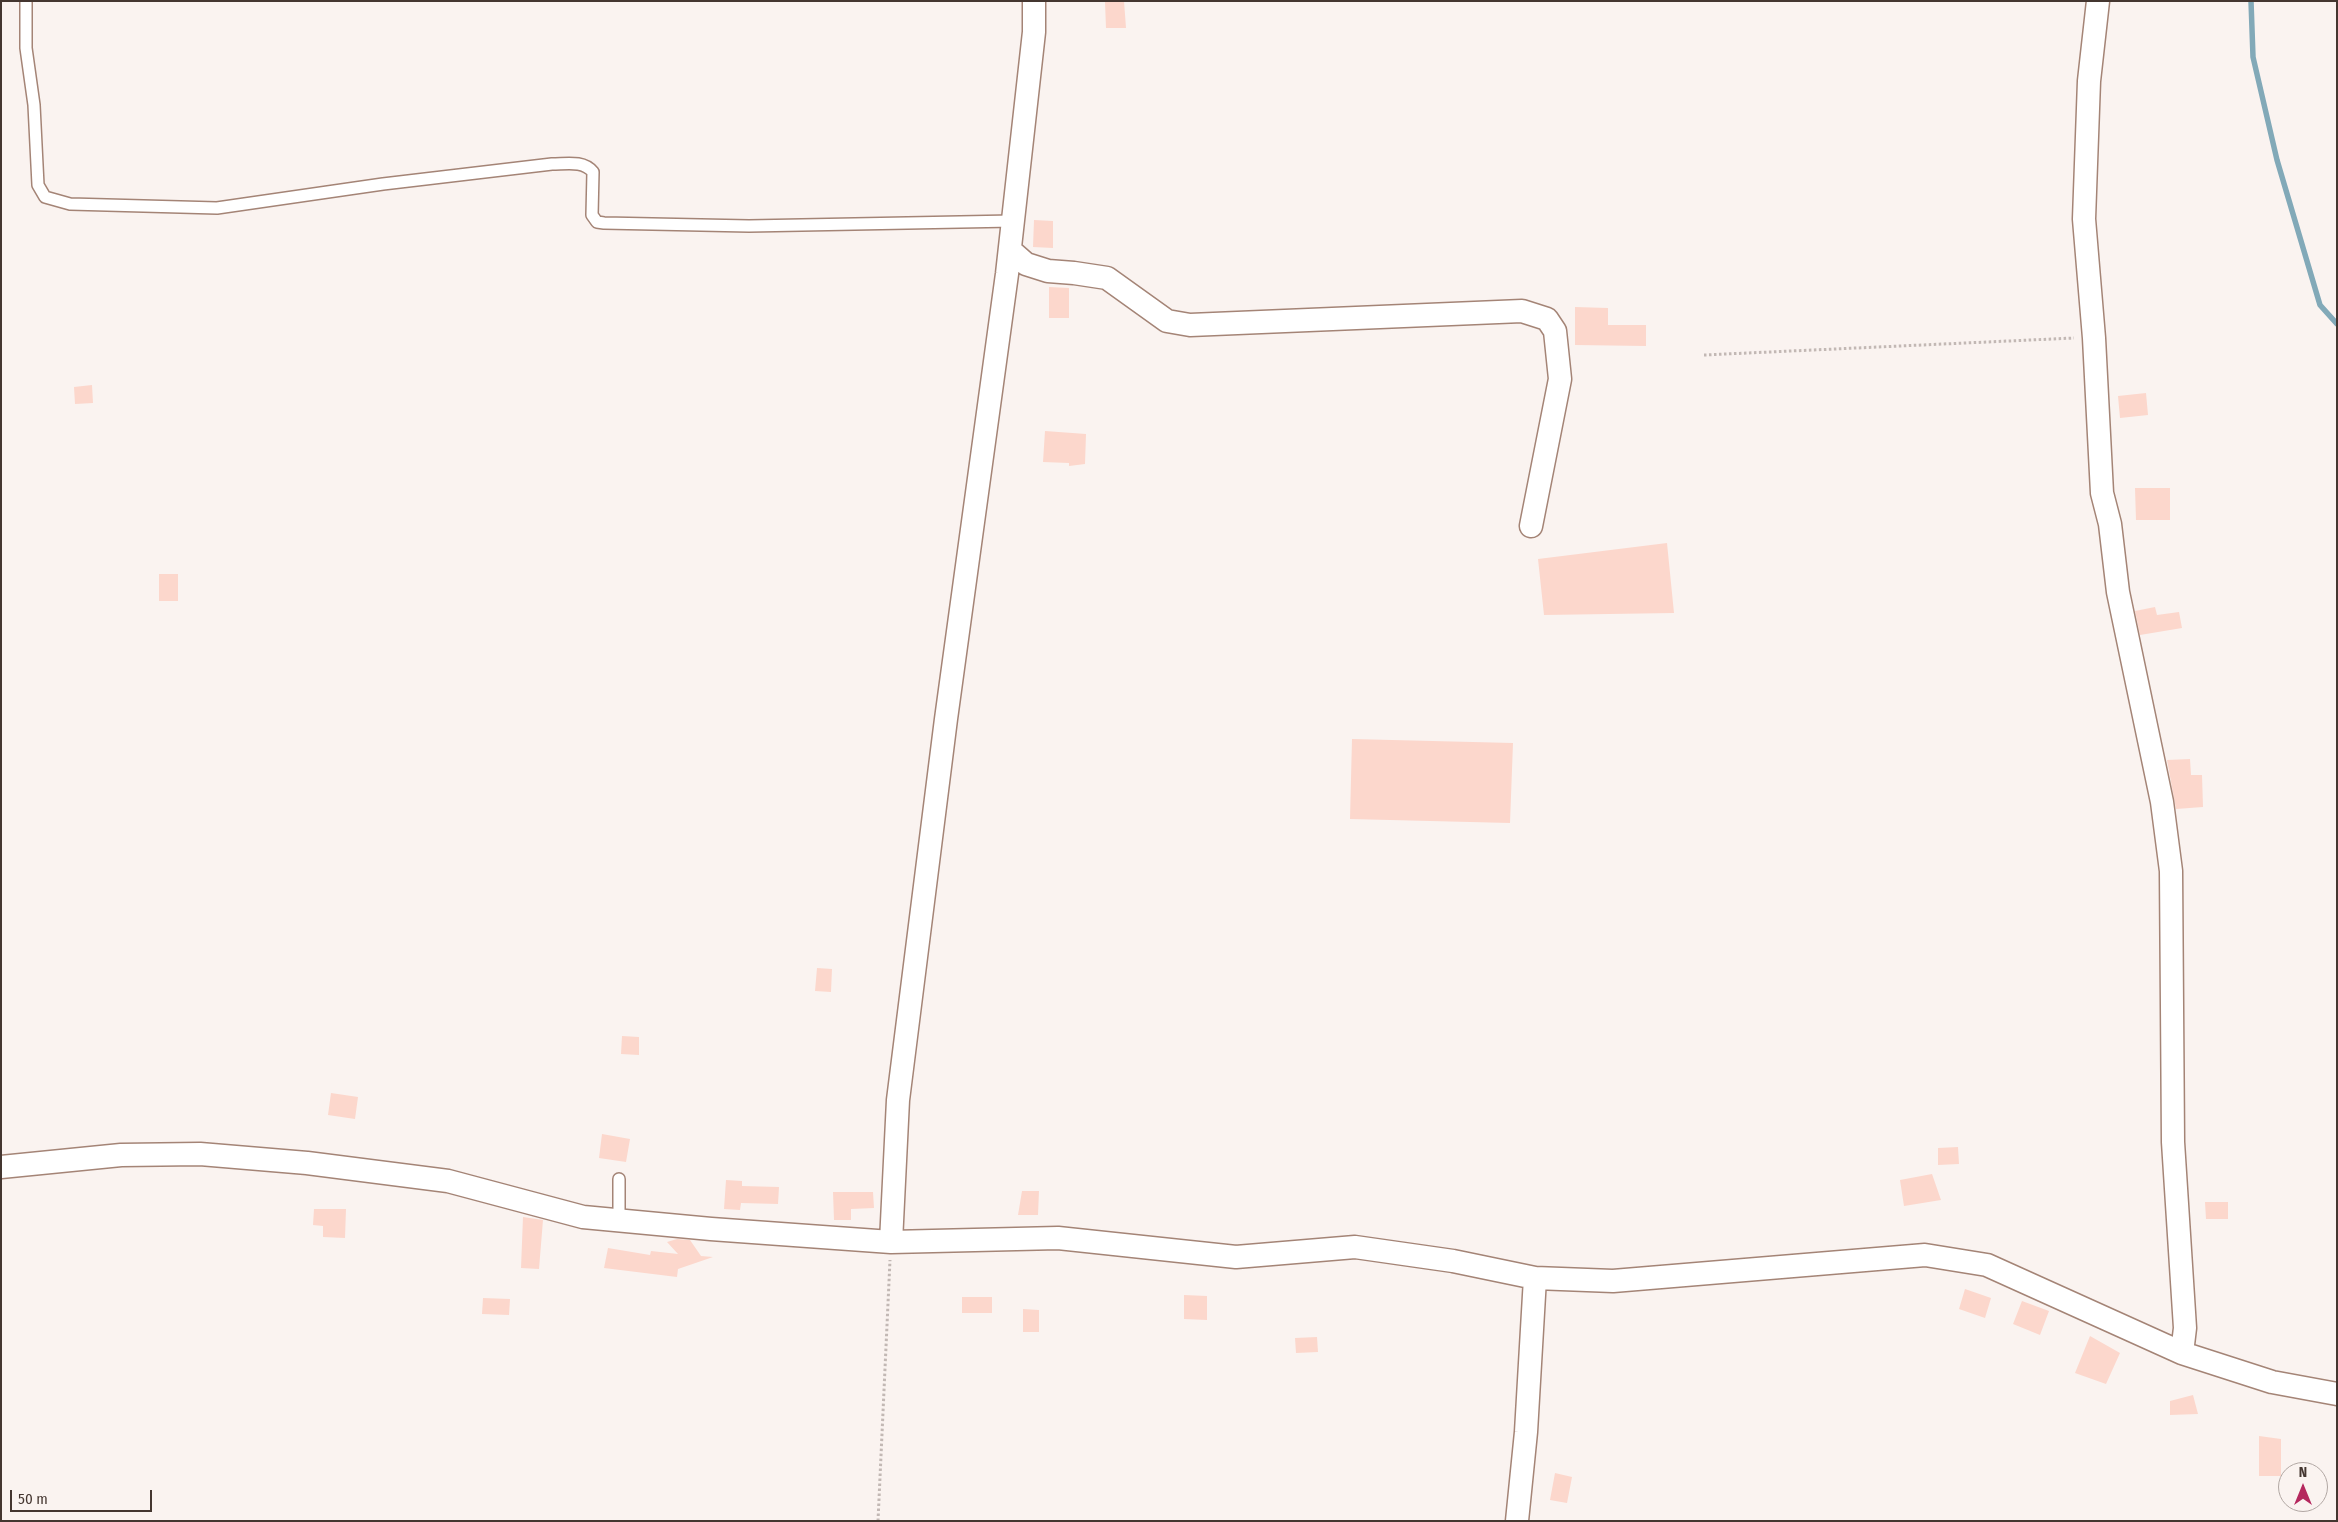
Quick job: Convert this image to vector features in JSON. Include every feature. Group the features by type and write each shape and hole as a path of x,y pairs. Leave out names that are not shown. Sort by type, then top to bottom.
{"street":[{"path":"891,1242 898,1100 946,718 1010,250 1034,32 1034,1"},
{"path":"2098,1 2089,82 2084,219 2094,338 2102,493 2110,524 2118,592 2162,802 2171,871 2173,1142 2185,1328 2182,1354"},
{"path":"1010,250 1026,264 1048,271 1106,278 1167,321 1190,325 1522,311 1547,319 1555,331 1560,379 1531,526"},
{"path":"1,1167 121,1155 200,1154 307,1163 448,1181 583,1217 711,1229 891,1242 1058,1238 1236,1257 1355,1248 1453,1261 1536,1278 1613,1281 1925,1255 1987,1266 2182,1354 2272,1382 2337,1394"},
{"path":"1517,1521 1526,1432 1536,1278"}],"lane":[{"path":"26,1 26,48 34,105 38,185 45,197 70,204 217,208 383,184 552,164 577,164 588,166 593,172 592,215 597,222 604,223 749,226 1013,222"},
{"path":"618,1220 619,1179"}],"path":[{"path":"1704,355 2094,338"},
{"path":"878,1521 891,1242"}],"building":[{"path":"1124,1 1126,28 1106,28 1105,2"},
{"path":"1034,220 1053,221 1053,248 1033,247"},
{"path":"1049,287 1069,288 1069,318 1049,318"},
{"path":"1575,307 1608,308 1608,325 1646,325 1646,346 1575,345"},
{"path":"92,385 93,403 75,404 74,387"},
{"path":"2146,393 2148,415 2120,418 2118,396"},
{"path":"1045,431 1086,434 1085,464 1069,466 1069,463 1043,462"},
{"path":"2135,488 2170,488 2170,520 2136,520"},
{"path":"1667,543 1674,613 1544,615 1538,559"},
{"path":"159,574 178,574 178,601 159,601"},
{"path":"2155,607 2157,615 2179,612 2182,628 2140,635 2135,611"},
{"path":"1352,739 1513,743 1510,823 1350,819"},
{"path":"2190,759 2191,775 2202,775 2203,807 2176,809 2167,760"},
{"path":"817,968 832,969 831,992 815,991"},
{"path":"622,1036 639,1037 639,1055 621,1054"},
{"path":"331,1093 358,1097 355,1119 328,1115"},
{"path":"602,1134 630,1139 626,1162 599,1158"},
{"path":"1958,1147 1959,1164 1938,1165 1938,1148"},
{"path":"1932,1174 1941,1200 1904,1206 1900,1180"},
{"path":"726,1180 742,1181 742,1186 779,1187 778,1204 741,1203 740,1210 724,1209"},
{"path":"1022,1191 1039,1191 1038,1215 1018,1215"},
{"path":"833,1192 873,1192 874,1208 851,1209 851,1220 834,1220"},
{"path":"2205,1202 2228,1202 2228,1219 2206,1219"},
{"path":"314,1209 346,1209 345,1238 323,1237 323,1226 313,1225"},
{"path":"523,1217 543,1220 539,1269 521,1268"},
{"path":"677,1239 690,1240 701,1256 713,1257 678,1269 677,1277 604,1268 608,1248 650,1255 651,1251 678,1254 667,1242"},
{"path":"1965,1289 1991,1298 1985,1318 1959,1309"},
{"path":"1184,1295 1207,1296 1207,1320 1184,1319"},
{"path":"962,1297 992,1297 992,1313 962,1313"},
{"path":"483,1298 510,1299 509,1315 482,1314"},
{"path":"2022,1301 2049,1311 2040,1335 2013,1324"},
{"path":"1023,1309 1039,1310 1039,1332 1023,1332"},
{"path":"2090,1336 2120,1353 2106,1384 2075,1373"},
{"path":"1317,1337 1318,1352 1296,1353 1295,1338"},
{"path":"2193,1395 2198,1414 2170,1415 2170,1401"},
{"path":"2259,1436 2281,1439 2281,1462 2278,1462 2278,1476 2259,1476"},
{"path":"1555,1473 1572,1477 1567,1503 1550,1500"}],"waterway":[{"path":"2251,1 2253,57 2277,160 2320,305 2337,324"}]}
